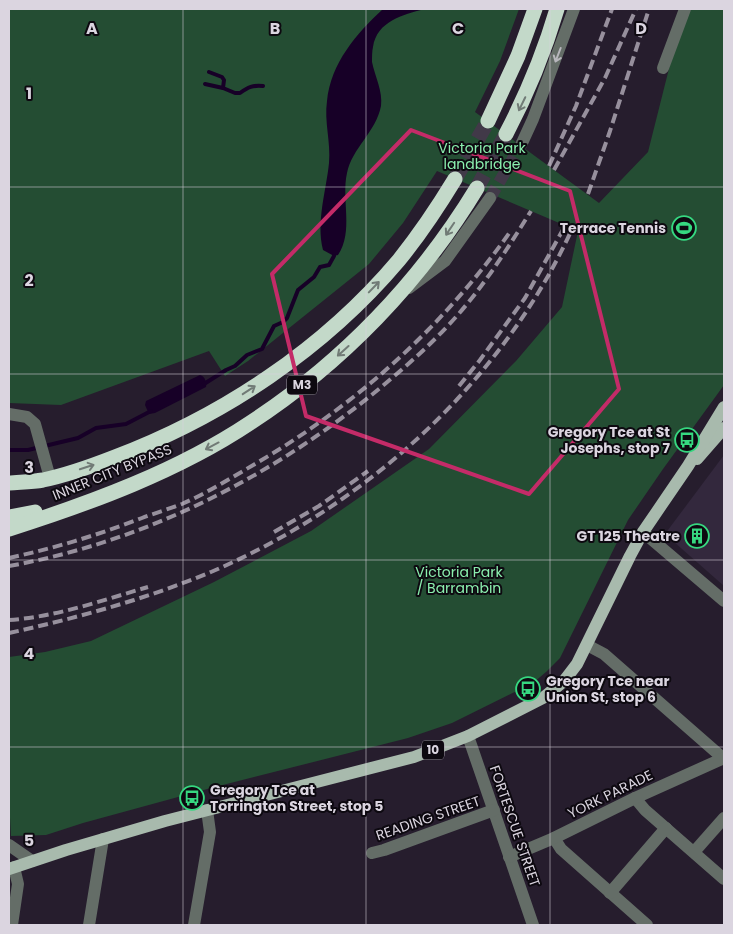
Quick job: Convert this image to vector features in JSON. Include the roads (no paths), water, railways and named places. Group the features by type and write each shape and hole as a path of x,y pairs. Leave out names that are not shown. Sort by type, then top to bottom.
{"highway":[{"path":"488,121 518,56 534,9"},
{"path":"506,134 538,66 557,9"},
{"name":"INNER CITY BYPASS","path":"9,483 45,479 91,466 162,438 226,405 286,364 331,328 379,281 434,214 455,179"},
{"name":"INNER CITY BYPASS","path":"9,529 44,518 134,484 168,468 250,424 287,398 370,326 394,300 445,236 477,188"},
{"path":"9,492 45,479"},
{"path":"9,517 69,507"}],"main road":[{"name":"10","path":"11,868 103,839 207,810 396,762 431,751 468,736 526,708 554,690 571,672 587,645 643,532 688,466 724,407"},
{"name":"10","path":"688,466 708,449 724,428"}],"street":[{"path":"522,143 533,119 574,9"},
{"path":"663,68 685,9"},
{"path":"394,300 445,261 490,198"},
{"path":"9,414 27,417 35,424 44,456 45,479"},
{"path":"643,532 724,601"},
{"path":"587,645 604,654 724,758"},
{"name":"FORTESCUE STREET","path":"468,736 533,925"},
{"name":"YORK PARADE","path":"509,857 554,838 635,798 724,758"},
{"path":"635,798 645,810 724,879"},
{"path":"194,925 210,832 207,810"},
{"name":"READING STREET","path":"372,853 494,810"},
{"path":"694,852 724,818"},
{"path":"610,893 666,828"},
{"path":"554,838 561,849 646,925"},
{"path":"89,925 103,839"},
{"path":"9,845 32,861"},
{"path":"11,868 18,884 12,925"}],"waterway":[{"path":"209,72 222,77 224,80 223,88 235,93 240,93 253,86 263,86"},
{"path":"205,84 223,88"},
{"path":"204,384 235,366 247,355 262,349 274,326 287,318 298,290 314,277 320,267 329,265 334,256"},
{"path":"9,450 28,450 78,438 96,428 126,424 151,411"}],"tunnel":[{"path":"455,179 488,121"},
{"path":"477,188 506,134"},
{"path":"490,198 522,143"}],"railway":[{"path":"549,166 576,106 612,9"},
{"path":"554,170 605,78 636,9"},
{"path":"588,194 649,9"},
{"path":"9,566 59,555 108,541 155,523 202,503 291,453 374,393 434,340 457,316 484,282 531,211"},
{"path":"459,386 525,298 565,226"},
{"path":"9,633 111,607 186,582 268,545 323,512 374,475 423,433 468,388 508,338 543,285 572,229"},
{"path":"9,558 93,535 182,504 219,485 292,441 362,390 395,362 456,300 510,232"},
{"path":"274,532 319,506 368,471"},
{"path":"9,620 62,612 148,587"}],"place":[{"name":"Terrace Tennis","path":"684,228"},
{"name":"Gregory Tce at St Josephs, stop 7","path":"687,440"},
{"name":"GT 125 Theatre","path":"697,536"},
{"name":"Gregory Tce near Union St, stop 6","path":"528,689"},
{"name":"Gregory Tce at Torrington Street, stop 5","path":"192,798"}],"park label":[{"name":"Victoria Park landbridge","path":"482,156"},
{"name":"Victoria Park / Barrambin","path":"459,580"}]}
